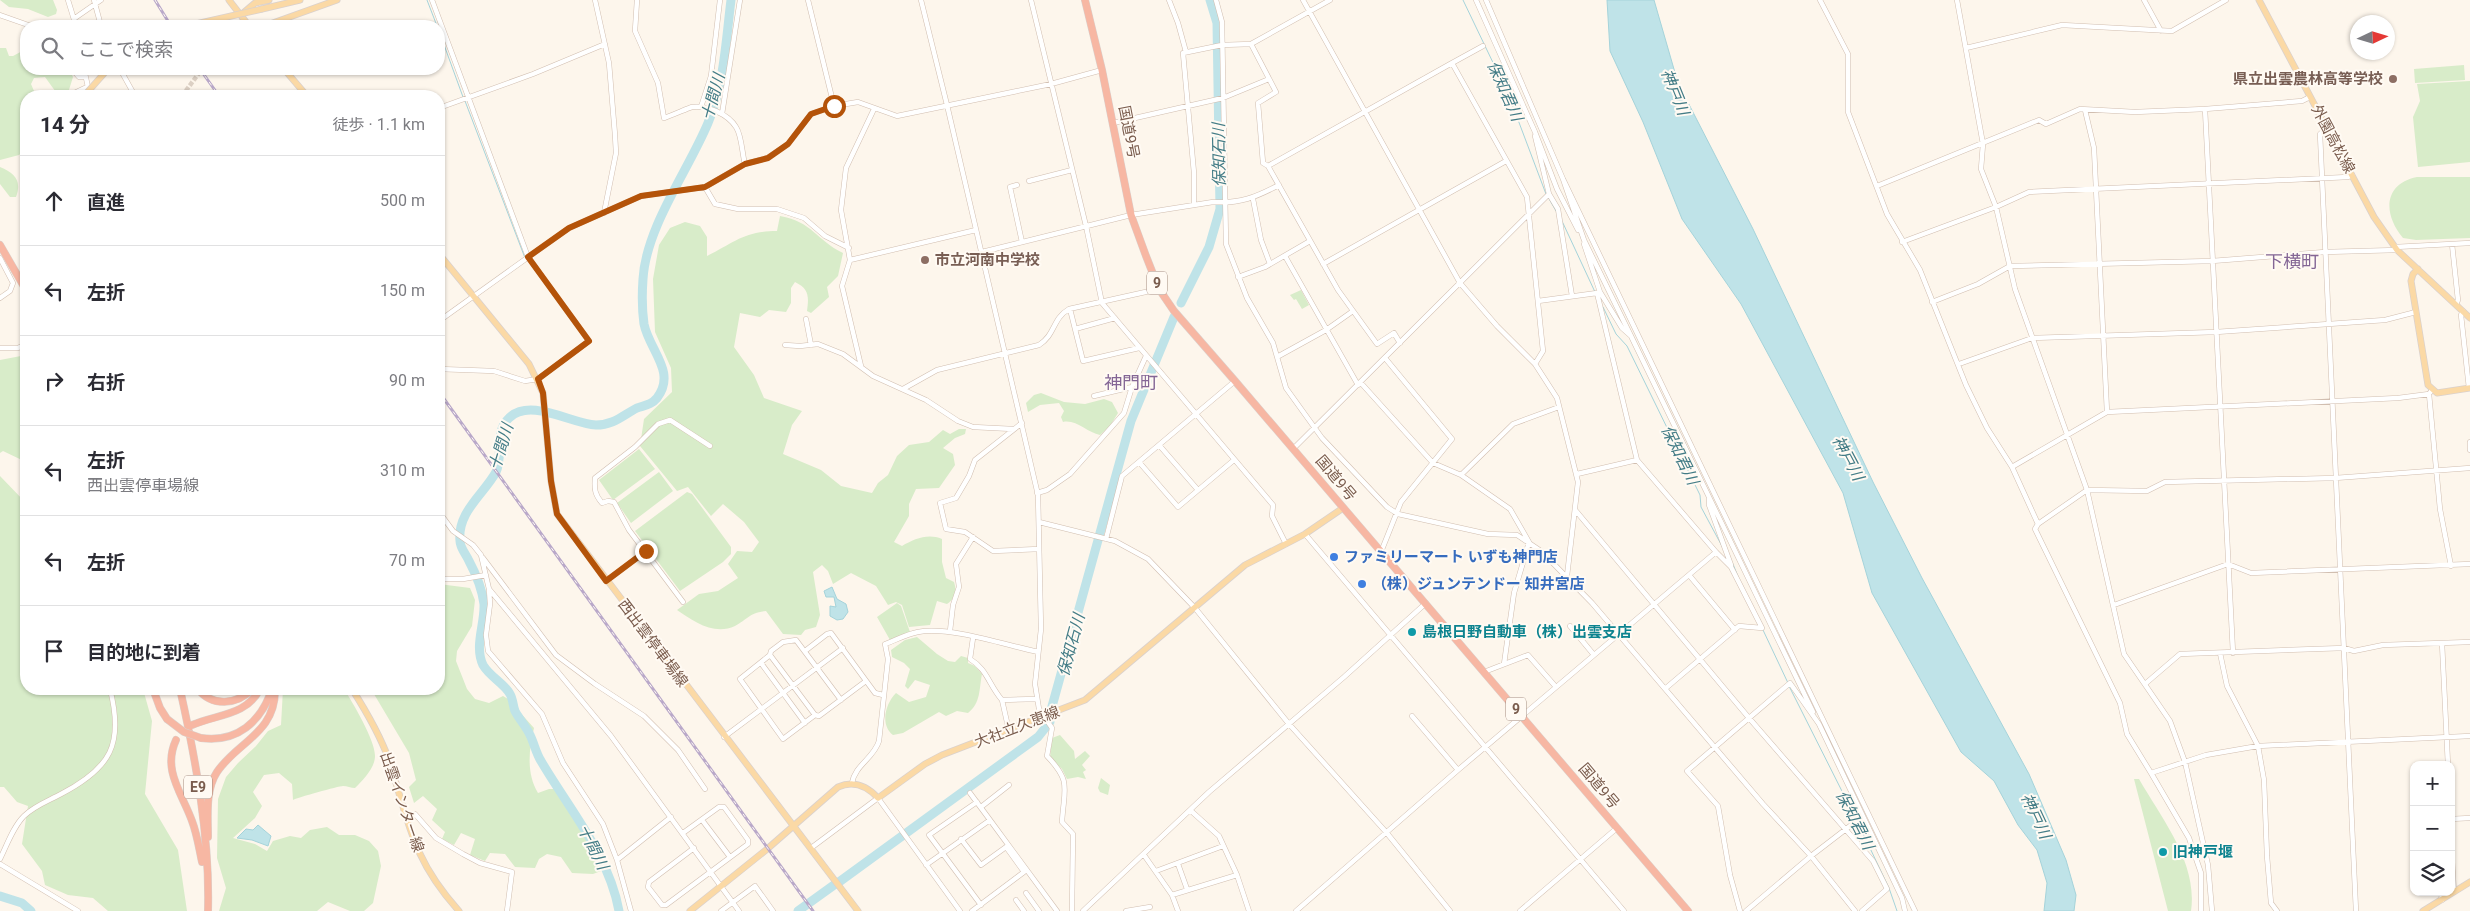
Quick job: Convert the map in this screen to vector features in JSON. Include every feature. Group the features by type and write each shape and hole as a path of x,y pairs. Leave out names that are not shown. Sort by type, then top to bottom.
{"highway":[{"name":"国道9号","path":"1085,0 1102,70 1131,215 1159,289 1200,342 1688,911"},
{"path":"0,245 20,280"},
{"path":"155,695 167,719 184,732 201,738 218,739 243,731 261,714 271,695"},
{"name":"E9","path":"182,695 191,728 204,844 207,911"},
{"path":"205,695 229,702 245,695"},
{"path":"191,728 237,711 251,701 256,695"},
{"path":"206,873 208,808 213,781 225,762 258,733 270,713 273,695"},
{"path":"176,740 170,755 171,770 196,831 206,873"}],"main road":[{"path":"229,0 245,20"},
{"path":"242,14 255,4 269,0"},
{"path":"213,20 300,0"},
{"path":"283,20 337,0"},
{"name":"外園高松線","path":"2259,0 2374,217 2396,248 2470,318"},
{"path":"89,90 103,75"},
{"path":"289,75 301,90"},
{"name":"西出雲停車場線","path":"445,261 529,364 538,379 543,393 557,514 724,737 858,911"},
{"path":"2418,269 2413,274 2411,281 2425,370 2431,392 2437,393 2470,388"},
{"name":"大社立久恵線","path":"878,798 925,764 942,755 1046,718 1095,694 1245,565 1305,534 1342,508"},
{"name":"出雲インター線","path":"355,695 378,734 389,760 412,840 424,866 443,894 459,911"},
{"path":"690,911 794,826 832,790 852,783 865,787 878,798"},
{"path":"2455,891 2470,882"},
{"path":"2423,911 2448,896"}],"street":[{"path":"68,0 74,18 94,2 101,0"},
{"path":"432,0 440,20"},
{"path":"595,0 605,44 616,153 604,213"},
{"path":"637,0 636,31 658,83 664,118 690,107 702,107 721,113 737,127 745,164"},
{"path":"702,107 710,76 720,0"},
{"path":"721,113 740,0"},
{"path":"808,0 834,106"},
{"path":"921,0 982,252 1037,493 1041,629 1036,684 1037,699 1052,728 1047,756 1061,770 1065,779 1062,822 1073,834 1072,911"},
{"path":"1032,0 1086,226 1102,303 1156,369 1273,504 1272,516 1286,544"},
{"path":"1169,0 1186,52"},
{"path":"1216,0 1222,22 1227,203 1226,244 1247,298 1273,343 1286,388 1314,428 1387,507 1398,514 1488,534 1516,535 1529,542 1567,576 1619,634 1811,856 1855,911"},
{"path":"1303,0 1460,282 1497,326 1535,364 1549,382 1559,407 1577,474 1576,511 1567,576"},
{"path":"1194,205 1194,173 1183,53 1222,45 1251,44 1330,0"},
{"path":"1476,0 1535,132 1561,197 1631,336 1819,724 1902,898 1906,911"},
{"path":"1486,0 1563,179 1915,911"},
{"path":"1820,0 1848,54 1848,112 1887,214 1920,270 1987,428 2012,467 2038,524"},
{"path":"1957,0 1984,144 1981,168 1996,207 2010,266 2032,338 2087,490 2124,654 2170,721 2185,762 2208,865 2212,911"},
{"path":"2144,0 2161,31"},
{"path":"1966,48 2062,25 2172,31 2226,0"},
{"path":"94,2 99,20"},
{"path":"0,15 20,22"},
{"path":"445,34 528,257 589,341 538,379 524,381 494,371 445,369"},
{"path":"445,106 605,44"},
{"path":"1251,44 1276,92 1258,103 1263,163 1268,166 1279,184 1338,290 1377,344 1394,333 1400,343"},
{"path":"1268,166 1482,46"},
{"path":"1452,63 1527,197 1543,352 1535,364"},
{"path":"445,316 569,228 641,196 705,187 745,164 776,154 788,144 811,114 834,106 858,102 898,116 1051,84 1102,70"},
{"path":"77,75 85,77 88,90"},
{"path":"123,75 132,90"},
{"path":"1113,123 1223,98 1269,79"},
{"path":"81,90 87,87"},
{"path":"1877,186 2039,120 2046,124 2080,110 2135,112 2206,109 2302,101 2310,97"},
{"path":"861,366 842,286 850,260 841,210 846,168 874,109"},
{"path":"2206,109 2233,653"},
{"path":"2085,110 2094,148 2107,412"},
{"path":"2327,128 2320,134 2356,911"},
{"path":"1535,132 1535,142 1544,171 1548,194 1558,209 1572,296"},
{"path":"1323,264 1506,161"},
{"path":"1029,181 1072,170"},
{"path":"1902,242 1996,207 2030,192 2348,177 2352,174"},
{"path":"1563,179 1584,240 1598,292 1637,460 1731,567"},
{"path":"982,252 1131,215 1213,202 1227,203 1253,198 1279,184"},
{"path":"1017,185 1010,187 1022,242"},
{"path":"705,187 715,204 738,209 777,209 804,218 824,236 849,248"},
{"path":"1293,449 1548,194"},
{"path":"1253,198 1262,240 1270,264"},
{"path":"850,260 976,230"},
{"path":"1238,277 1270,264 1310,241"},
{"path":"1932,302 1978,284 2010,266 2212,260 2470,243"},
{"path":"2452,244 2458,300 2456,305"},
{"path":"1285,256 1326,330 1360,384 1433,463 1461,475 1510,509 1529,542 1514,592 1504,664"},
{"path":"0,258 13,283 10,291 0,298"},
{"path":"903,389 937,370 1039,345 1050,339 1062,314 1070,309 1159,289"},
{"path":"1538,301 1598,292"},
{"path":"1598,292 1622,328 1631,336"},
{"path":"1070,309 1083,361 1139,348"},
{"path":"1277,357 1326,330 1353,311"},
{"path":"1959,364 2032,338 2103,334 2216,332 2384,320 2416,312"},
{"path":"2463,312 2462,323 2470,388"},
{"path":"1075,329 1115,318"},
{"path":"806,320 811,345"},
{"path":"785,345 818,344 843,354 873,376 903,389 973,427 1013,429"},
{"path":"0,348 20,347"},
{"path":"1037,493 1047,490 1070,474 1124,413 1132,387 1147,358"},
{"path":"1381,552 1398,514 1401,502 1452,439 1385,358"},
{"path":"1106,539 1122,476 1235,381"},
{"path":"1094,396 1132,387"},
{"path":"2012,467 2107,412 2332,402 2431,392 2440,508 2451,566"},
{"path":"1461,475 1513,424 1559,407"},
{"path":"682,602 629,530 614,502 602,503 598,499 594,489 595,478 635,447 658,424 670,420 710,446"},
{"path":"1022,423 975,460 969,476 956,498 940,502 946,529 964,532 993,551 1039,549"},
{"path":"2470,442 2470,450"},
{"path":"1160,445 1198,490"},
{"path":"1139,462 1178,507 1234,460"},
{"path":"1577,474 1637,460"},
{"path":"2200,911 2201,873 2189,838 2127,734 2120,703 2034,530 2038,524 2087,490 2147,491 2165,482 2335,478 2470,468"},
{"path":"1666,688 1739,626 1762,628 1731,567 1708,505 1709,497"},
{"path":"1576,511 1655,603 1749,718 1873,860 1887,889 1862,911"},
{"path":"445,520 453,531 472,545 481,555 556,654 644,716 678,750 705,789"},
{"path":"1039,522 1106,539 1148,559 1195,608 1289,724 1386,832 1450,911"},
{"path":"1305,534 1389,636 1624,911"},
{"path":"950,631 953,605 959,588 956,564 973,537"},
{"path":"606,581 646,551"},
{"path":"1298,910 1521,716 1716,552"},
{"path":"481,555 489,590 490,604 486,635 488,651 542,714 563,763 603,824 618,860 631,911"},
{"path":"2114,605 2228,564 2251,572 2470,564"},
{"path":"1689,575 1735,630"},
{"path":"445,579 486,576"},
{"path":"489,590 611,736 739,911"},
{"path":"1083,911 1190,810 1426,604"},
{"path":"1570,626 1594,655"},
{"path":"852,783 854,773 877,747 888,659 885,644 916,632 950,631 1038,652"},
{"path":"805,650 831,633 876,693 884,695"},
{"path":"973,638 970,659 982,666 991,687 1002,700 1009,730"},
{"path":"841,700 796,640 783,642 740,679 784,739 815,715 819,716 841,700 866,681"},
{"path":"2145,684 2180,654 2344,648 2354,651 2384,645 2470,642"},
{"path":"2442,643 2448,761"},
{"path":"724,737 843,648"},
{"path":"2220,653 2227,686 2258,746 2264,780 2271,903 2276,911"},
{"path":"770,655 815,715"},
{"path":"1484,672 1528,655 1556,687"},
{"path":"760,663 804,723"},
{"path":"1740,911 1730,875 1718,806 1687,771 1790,683 1819,724"},
{"path":"0,860 14,830 24,816 85,780 105,759 116,728 111,695"},
{"path":"1002,700 1037,699"},
{"path":"1412,716 1458,770"},
{"path":"2151,773 2206,755 2258,746 2470,736"},
{"path":"980,807 1008,785"},
{"path":"970,792 1057,911"},
{"path":"811,848 878,798 960,911"},
{"path":"977,802 929,835 981,905"},
{"path":"683,833 719,807 724,807 748,840 748,844 666,905 662,905 648,887 648,882 694,848"},
{"path":"1190,810 1219,836 1237,875 1249,911"},
{"path":"405,816 415,814 436,838 480,863 512,872 507,911"},
{"path":"1746,911 1811,856 1863,816"},
{"path":"618,860 671,818"},
{"path":"2455,819 2470,818"},
{"path":"702,820 730,857"},
{"path":"926,865 990,820"},
{"path":"1520,911 1617,828"},
{"path":"961,839 982,865 1006,847 1024,868"},
{"path":"1156,871 1223,846"},
{"path":"1144,855 1172,895 1178,911"},
{"path":"0,864 78,911"},
{"path":"1178,864 1187,890"},
{"path":"972,911 1024,872 1024,868"},
{"path":"1172,895 1237,875"},
{"path":"721,911 754,886 773,911"},
{"path":"1026,893 1039,911"},
{"path":"2442,896 2442,900"},
{"path":"1016,900 1024,911"},
{"path":"1126,911 1150,907"}],"green space":[{"path":"0,0 53,0 57,10 56,14 48,17 28,9 9,7"},
{"path":"0,48 6,48 9,56 20,52 20,75 72,75 73,77 69,90 54,90 45,77 34,78 31,84 34,90 20,90 20,154 0,160"},
{"path":"2464,65 2465,80 2415,83 2414,69"},
{"path":"2470,81 2470,162 2418,167 2413,117 2420,101 2417,84"},
{"path":"0,167 10,172 16,178 18,191 16,197 10,197 0,184"},
{"path":"2417,177 2470,177 2470,238 2416,240 2403,238 2396,229 2392,219 2390,201 2392,193 2398,186"},
{"path":"780,216 800,222 826,243 843,253 838,276 827,287 829,297 811,313 807,311 808,297 805,290 795,282 791,288 791,303 786,312 769,310 760,317 740,313 734,347 754,375 764,398 802,411 792,425 783,454 821,470 841,486 872,493 878,483 888,475 897,456 909,445 929,442 943,430 950,434 959,429 966,429 965,434 955,438 943,448 953,454 955,465 939,488 916,489 909,504 909,516 894,542 902,546 921,538 937,537 942,539 942,562 946,578 954,582 955,592 954,597 947,604 937,601 930,625 909,627 902,605 896,602 888,605 876,586 851,573 833,584 828,571 822,565 813,572 820,615 816,627 805,630 801,635 783,634 766,611 752,615 735,626 719,629 704,626 677,610 699,594 718,591 738,578 728,564 737,551 752,552 759,542 744,522 723,504 711,516 688,487 677,491 640,446 644,419 672,392 671,368 655,332 653,279 659,245 670,228 685,222 700,226 707,237 707,256 748,235 777,231"},
{"path":"1301,290 1309,305 1302,309 1296,299 1294,300 1290,295"},
{"path":"20,356 20,459 3,451 0,453 0,360"},
{"path":"1041,393 1064,402 1085,404 1104,399 1112,402 1118,413 1110,426 1100,435 1073,422 1063,422 1061,417 1064,411 1059,403 1040,405 1028,412 1026,403 1034,395"},
{"path":"639,449 655,469 613,500 599,480"},
{"path":"659,472 673,491 631,523 617,503"},
{"path":"0,476 20,497 20,695 145,695 152,721 145,794 178,850 187,911 108,911 93,898 68,895 45,885 42,871 22,844 28,806 17,802 4,787 0,787"},
{"path":"687,492 692,494 731,547 731,554 723,562 680,591 635,531"},
{"path":"445,585 470,588 475,600 472,626 457,651 456,661 467,689 475,699 489,703 503,696 508,699 534,728 530,769 534,785 538,793 549,789 562,789 583,820 605,863 601,871 593,874 572,873 561,857 547,854 539,859 535,868 515,867 505,854 490,853 485,861 470,855 475,839 461,833 454,845 442,839 445,832 432,820 437,809 423,796 414,803 409,787 416,780 409,753 375,695 445,695"},
{"path":"897,603 901,606 910,632 890,640 877,617"},
{"path":"917,637 948,661 955,662 961,656 968,658 968,663 975,666 982,674 979,695 975,705 968,713 957,711 946,716 939,712 903,733 893,735 886,726 885,720 887,708 892,698 896,693 909,702 926,697 930,685 915,680 908,689 905,686 910,669 904,663 892,657 891,650 905,640"},
{"path":"283,695 348,695 363,722 374,749 373,765 368,774 355,788 344,786 293,800 292,784 279,773 264,775 253,792 262,806 255,818 233,838 255,844 267,851 273,841 290,836 301,838 310,830 327,827 339,835 355,835 369,841 378,851 381,866 373,903 364,911 350,911 328,902 317,911 219,911 226,888 217,858 218,799 226,777 268,731 281,725"},
{"path":"1060,735 1074,751 1075,759 1085,751 1090,756 1082,765 1086,770 1083,772 1086,779 1078,777 1067,779 1062,769 1050,758 1052,738"},
{"path":"1101,778 1110,785 1108,795 1100,792 1098,788"},
{"path":"2134,779 2139,779 2184,859 2192,893 2191,911 2168,911"}],"water":[{"name":"神戸川","path":"1607,0 1654,0 1678,83 1753,229 1873,482 1922,578 2029,774 2066,860 2076,895 2074,911 2044,911 2047,883 2037,850 2018,825 1994,781 1961,752 1872,593 1843,493 1741,304 1682,219 1643,122 1610,51"},
{"path":"832,587 837,599 846,604 848,612 843,619 837,620 830,616 830,606 836,607 834,597 826,597 824,591"},
{"path":"258,825 271,836 268,846 252,840 237,838 246,829 253,830"}],"waterway":[{"path":"427,0 435,20"},
{"name":"十間川","path":"619,911 607,871 587,833 539,758 528,732 515,711 510,694 489,673 480,658 480,635 484,604 476,576 461,546 460,531 467,512 496,472 501,431 509,418 518,412 528,410 551,413 586,424 602,425 657,398 664,379 660,361 644,324 642,290 646,259 660,219 700,141 718,93 724,62 731,0"},
{"name":"保知石川","path":"1181,303 1209,247 1220,209 1217,23 1210,0"},
{"name":"保知君川","path":"1463,0 1509,96 1546,194"},
{"path":"445,48 463,97"},
{"path":"465,101 525,258"},
{"name":"保知君川","path":"1548,197 1556,211"},
{"name":"保知君川","path":"1562,221 1595,292"},
{"name":"保知君川","path":"1603,307 1616,334 1627,346 1700,495 1701,507 1723,548"},
{"name":"保知石川","path":"839,882 1038,737 1050,722 1051,710 1131,421 1174,317"},
{"name":"保知君川","path":"1733,564 1739,579"},
{"name":"保知君川","path":"1763,630 1788,683"},
{"name":"保知君川","path":"1789,686 1856,819"},
{"name":"保知君川","path":"1858,823 1889,888 1897,911"},
{"name":"保知石川","path":"798,911 834,885"},
{"path":"0,896 22,903 31,911"}],"tunnel":[{"path":"186,90 198,75"}],"railway":[{"path":"155,0 167,20"},
{"path":"204,75 215,90"},
{"path":"445,400 813,911"}],"place":[{"name":"県立出雲農林高等学校","path":"2393,79"},
{"name":"市立河南中学校","path":"925,260"},
{"name":"ファミリーマート いずも神門店","path":"1334,557"},
{"name":"（株）ジュンテンドー 知井宮店","path":"1362,584"},
{"name":"島根日野自動車（株）出雲支店","path":"1412,632"},
{"name":"旧神戸堰","path":"2163,852"}],"district":[{"name":"下横町","path":"2292,261"},
{"name":"神門町","path":"1131,382"}],"route":[{"path":"646,551 606,581 557,514 551,481 543,393 538,379 589,341 528,257 569,228 641,196 705,187 745,164 768,158 788,144 802,123 811,114 834,106"}]}
